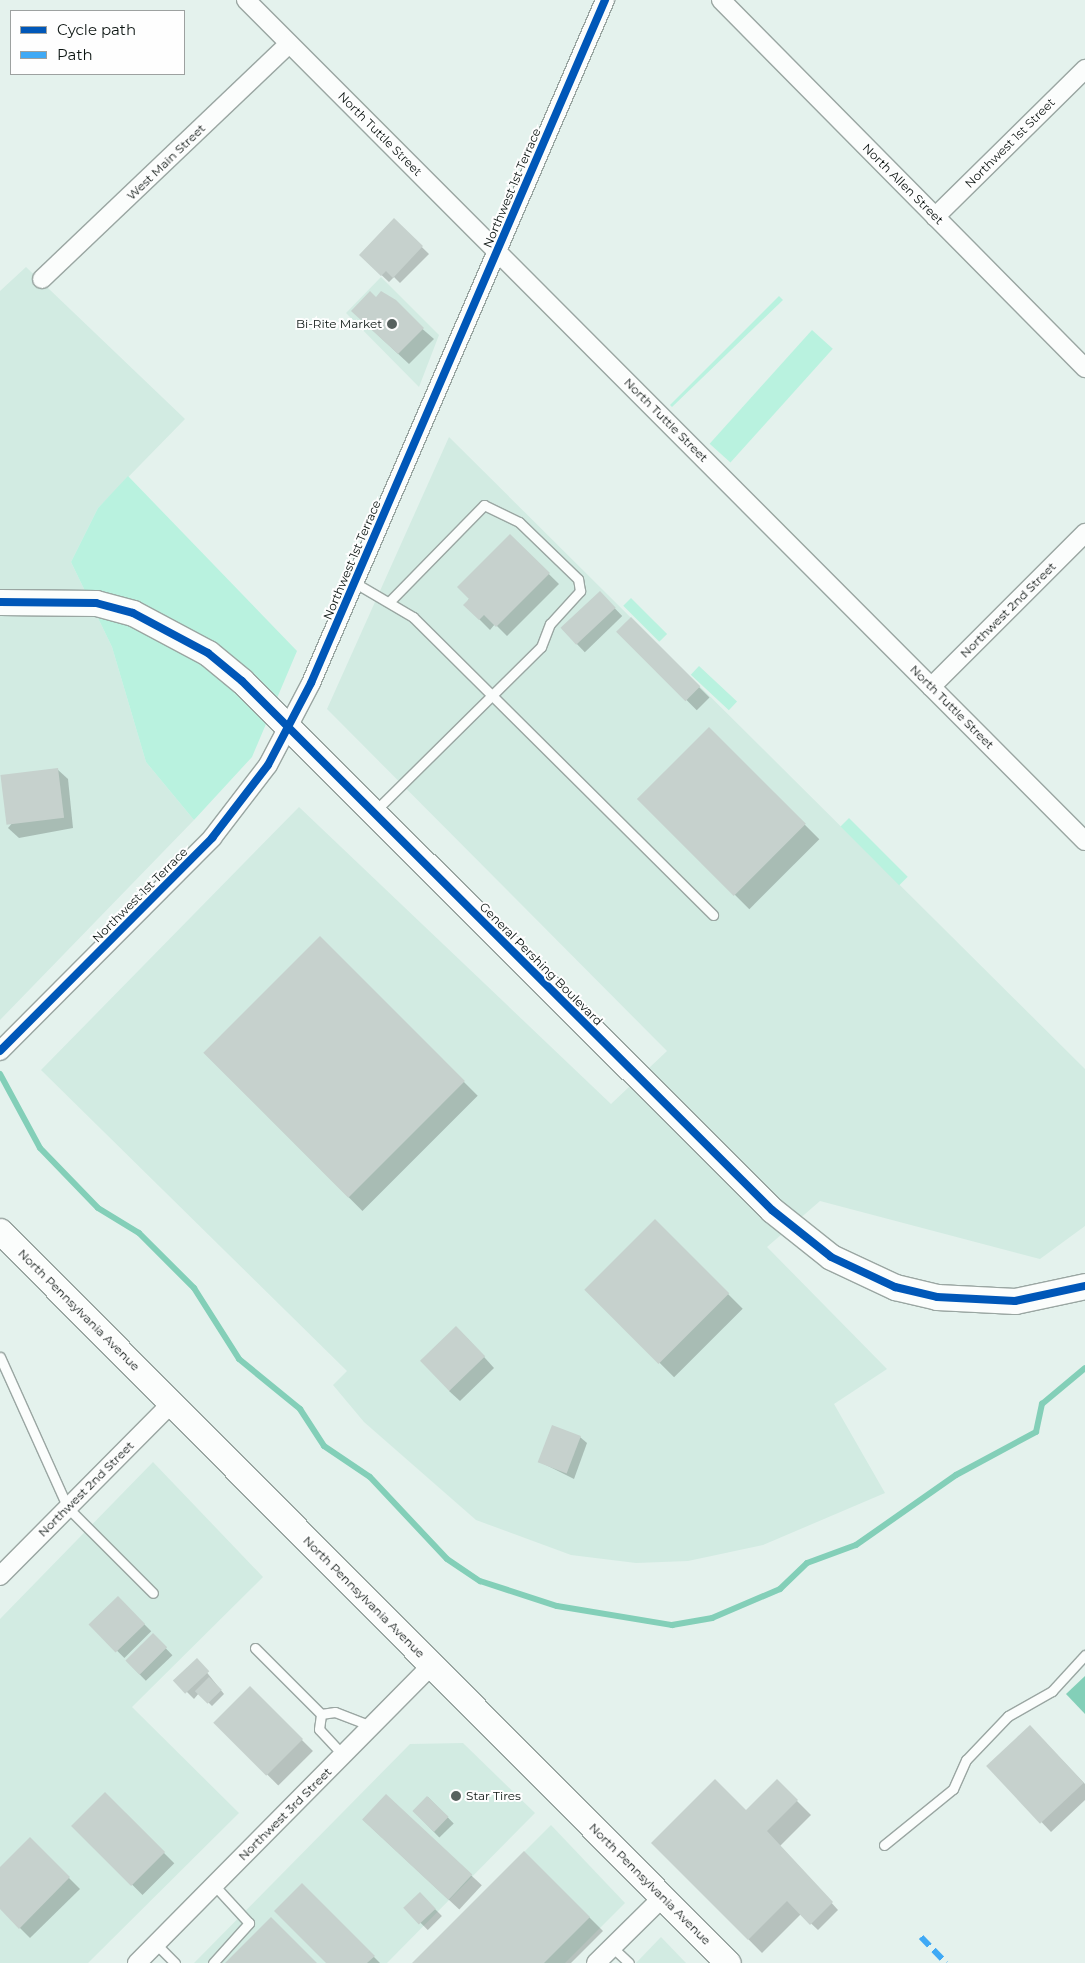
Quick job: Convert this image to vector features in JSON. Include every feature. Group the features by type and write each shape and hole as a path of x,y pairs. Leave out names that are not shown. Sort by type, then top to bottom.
{"main road":[{"name":"General Pershing Boulevard","path":"0,602 96,603 140,617 208,653 289,728 772,1210 831,1257 895,1287 937,1297 1015,1301 1085,1286"},
{"name":"North Pennsylvania Avenue","path":"0,1231 728,1963"}],"street":[{"name":"North Tuttle Street","path":"246,0 1085,841"},
{"name":"Northwest 1st Terrace","path":"0,1051 212,838 242,803 289,728 355,583 605,0"},
{"name":"North Allen Street","path":"722,0 1085,368"},
{"name":"West Main Street","path":"42,279 289,44"},
{"name":"Northwest 1st Street","path":"936,217 1085,69"},
{"name":"Northwest 2nd Street","path":"931,687 1085,533"},
{"name":"Northwest 2nd Street","path":"0,1576 172,1403"},
{"name":"Northwest 3rd Street","path":"137,1963 432,1665"},
{"path":"596,1963 663,1896"}],"lane":[{"path":"373,812 541,647 550,624 580,591 578,579 519,522 484,505 390,601"},
{"path":"355,583 390,601 413,617 712,914"},
{"path":"0,1357 68,1508 153,1593"},
{"path":"256,1648 321,1714"},
{"path":"884,1846 953,1789 966,1760 1008,1716 1052,1692 1085,1655"},
{"path":"321,1714 335,1712 372,1726"},
{"path":"321,1714 319,1729 343,1755"},
{"path":"213,1963 249,1923 214,1885"},
{"path":"156,1944 175,1963"},
{"path":"612,1947 629,1963"}],"shaded area":[{"path":"26,267 185,419 98,508 71,562 112,647 146,762 194,820 0,1020 0,291"},
{"name":"Bi-Rite Market","path":"381,277 439,335 419,387 346,313"},
{"path":"779,296 783,300 672,407 670,405"},
{"path":"812,330 833,349 730,462 710,444"},
{"path":"449,437 1085,1069 1085,1226 1040,1259 820,1201 767,1247 887,1369 834,1404 885,1493 763,1545 688,1561 636,1563 571,1555 476,1520 364,1422 333,1385 347,1371 41,1070 299,807 611,1104 667,1051 327,709"},
{"path":"128,476 297,651 252,757 194,820 146,762 112,647 71,562 98,508"},
{"path":"631,598 667,634 659,642 623,606"},
{"path":"699,666 737,701 729,710 691,675"},
{"path":"849,818 908,877 899,885 841,826"},
{"path":"153,1462 263,1577 132,1707 239,1813 88,1963 0,1963 0,1619"},
{"path":"1085,1676 1085,1714 1066,1694"},
{"path":"463,1743 535,1813 387,1963 194,1963 410,1744"},
{"path":"551,1825 625,1903 565,1963 413,1963"},
{"path":"661,1937 686,1963 636,1963"}],"building":[{"path":"394,218 423,246 393,278 386,271 381,276 359,255"},
{"path":"370,291 376,297 381,291 396,300 424,328 398,354 351,311"},
{"path":"510,534 550,573 496,627 484,615 479,620 463,605 469,599 457,587"},
{"path":"600,591 616,608 576,645 561,628"},
{"path":"631,617 700,686 685,701 616,632"},
{"path":"709,727 806,824 734,896 637,799"},
{"path":"58,768 64,818 7,825 0,775"},
{"path":"320,936 465,1081 348,1198 203,1053"},
{"path":"655,1219 729,1293 659,1364 584,1290"},
{"path":"456,1326 485,1356 449,1391 420,1361"},
{"path":"552,1425 581,1436 567,1473 538,1462"},
{"path":"118,1596 145,1624 116,1653 89,1624"},
{"path":"153,1633 167,1647 140,1675 125,1661"},
{"path":"197,1658 209,1671 185,1694 173,1681"},
{"path":"209,1677 222,1690 208,1704 195,1691"},
{"path":"250,1686 303,1739 266,1776 213,1723"},
{"path":"1030,1725 1084,1783 1040,1824 986,1766"},
{"path":"715,1779 746,1810 777,1779 798,1800 767,1831 833,1902 810,1925 787,1901 748,1940 651,1843"},
{"path":"105,1792 165,1852 131,1886 71,1826"},
{"path":"386,1794 472,1874 448,1900 362,1820"},
{"path":"427,1796 449,1817 434,1832 412,1811"},
{"path":"30,1837 70,1877 19,1929 0,1909 0,1867"},
{"path":"524,1851 590,1917 544,1963 412,1963"},
{"path":"302,1883 375,1956 367,1963 326,1963 274,1911"},
{"path":"420,1892 436,1909 419,1925 403,1908"},
{"path":"271,1917 317,1963 225,1963"}],"waterway":[{"path":"0,1074 40,1148 98,1208 139,1233 194,1288 239,1359 300,1409 324,1446 370,1477 447,1559 480,1581 557,1606 672,1625 712,1618 780,1589 807,1563 856,1545 956,1475 1036,1432 1042,1404 1085,1368"}],"marked path":[{"path":"921,1937 946,1963"}],"cycle path":[{"path":"0,1051 212,838 268,765 311,683 605,0"},
{"path":"0,602 96,603 133,613 208,653 242,681 772,1210 831,1257 895,1287 937,1297 1015,1301 1085,1286"}],"place":[{"name":"Bi-Rite Market","path":"392,324"},
{"name":"Star Tires","path":"456,1796"}]}
